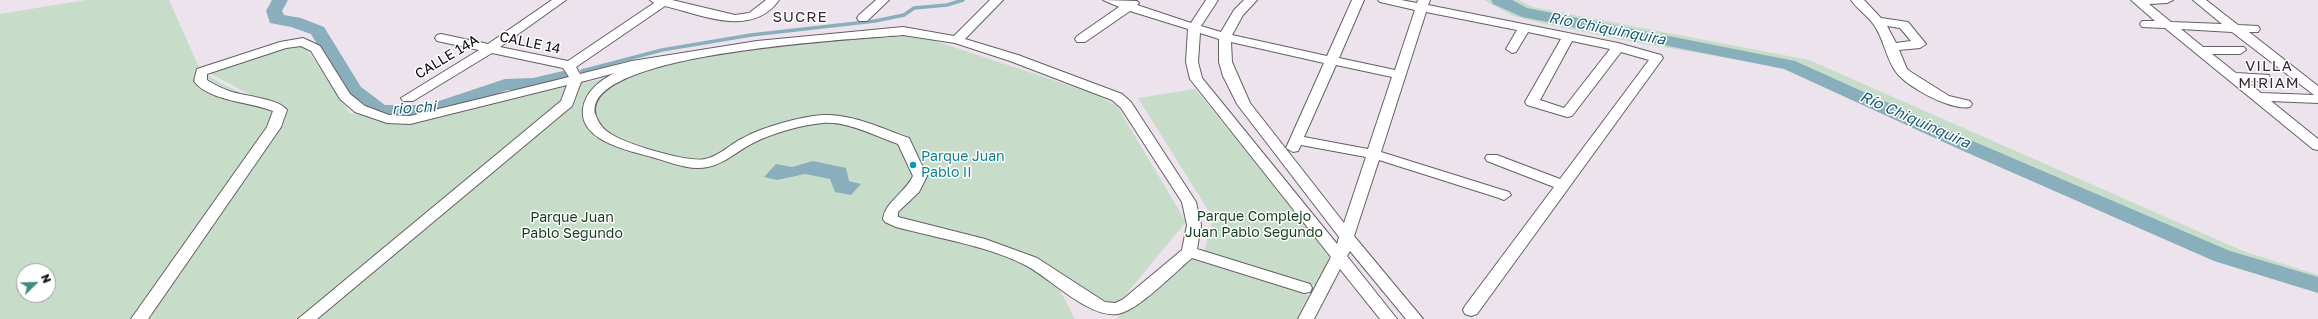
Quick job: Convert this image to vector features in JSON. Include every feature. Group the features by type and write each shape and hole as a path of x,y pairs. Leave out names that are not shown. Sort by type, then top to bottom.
{"street":[{"name":"CALLE 14A","path":"408,98 489,50 560,0"},
{"path":"662,1 735,19 753,16 773,0"},
{"path":"863,18 883,0"},
{"path":"957,40 997,0"},
{"path":"1109,0 1133,3 1194,28 1224,37 1332,59 1399,75"},
{"path":"1212,0 1194,28 1192,62 1196,80 1339,255 1389,319"},
{"path":"1251,0 1241,9 1224,37 1225,66 1232,84 1244,104 1346,236 1415,319"},
{"path":"1288,159 1358,0"},
{"path":"1384,0 1423,3 1524,28 1618,47 1657,58 1471,310"},
{"path":"1857,0 1869,8 1877,20 1892,47 1901,70 1906,75 1944,99 1965,104"},
{"path":"2138,1 2167,0"},
{"path":"2199,0 2318,92"},
{"name":"CALLE 14","path":"441,38 489,50 568,65 573,64 662,1"},
{"path":"2138,1 2318,146"},
{"path":"1081,39 1133,3"},
{"path":"1306,319 1339,255 1423,3"},
{"path":"1877,20 1904,25 1920,44 1892,47"},
{"path":"2146,24 2254,29"},
{"path":"1512,49 1524,28"},
{"path":"139,319 274,127 280,114 280,110 277,108 224,94 205,86 200,81 199,76 201,72 209,68 284,45 303,42 316,49 345,96 360,110 374,116 397,120 436,115 632,65 757,45 887,32 918,32 957,40 1083,83 1117,97 1126,105 1189,202 1194,225 1189,252 1128,304 1114,314 1032,262 980,243 902,224 890,219 891,211 914,189 920,176 904,141 875,131 824,119 767,133 747,141 723,158 693,164 616,143 600,132 590,118 588,105 592,95 611,81 636,69 664,60"},
{"path":"1568,37 1532,102 1567,113 1618,47"},
{"path":"2200,51 2240,50"},
{"path":"568,65 576,79"},
{"path":"2233,77 2264,78"},
{"path":"306,319 567,103 576,79"},
{"path":"2258,97 2318,98"},
{"path":"1296,140 1373,154 1504,195"},
{"path":"1492,158 1563,185"},
{"path":"1189,252 1304,288"}],"green space":[{"path":"86,0 169,0 201,72 280,114 131,319 0,319 0,14"},
{"path":"1484,0 1518,0 1533,7 1809,60 2243,251 2318,275 2318,293 2225,264 1849,95 1780,67 1639,43 1545,24 1513,16"},
{"name":"Parque Juan Pablo II","path":"899,35 923,37 1095,94 1117,106 1186,222 1117,305 1056,283 1075,319 309,319 382,256 560,117 548,114 300,319 148,319 284,124 286,106 257,99 208,72 274,51 304,45 350,113 417,123 521,96 740,50"},
{"name":"Parque Complejo Juan Pablo Segundo","path":"1195,89 1331,253 1317,287 1204,252 1213,218 1138,98"},
{"name":"Parque Complejo Juan Pablo Segundo","path":"1191,259 1309,295 1297,319 1117,319 1120,312"}],"water":[{"path":"813,161 846,168 849,181 861,184 851,195 835,192 830,179 805,174 777,180 764,177 776,164 792,167"}],"waterway":[{"name":"rio chi","path":"280,0 274,11 276,19 295,22 318,31 354,91 380,110 401,112 428,111 460,102 505,85 533,84 563,76"},
{"path":"582,71 662,50 751,35 875,21 904,15 914,8 947,5 963,0"},
{"name":"Río Chiquinquira","path":"1499,0 1522,12 1789,65 1968,146 2222,256 2318,285"}],"place":[{"name":"Parque Juan Pablo II","path":"913,165"}],"district":[{"name":"SUCRE","path":"800,17"},
{"name":"VILLA MIRIAM","path":"2269,74"}],"park label":[{"name":"Parque Juan Pablo Segundo","path":"572,226"}]}
